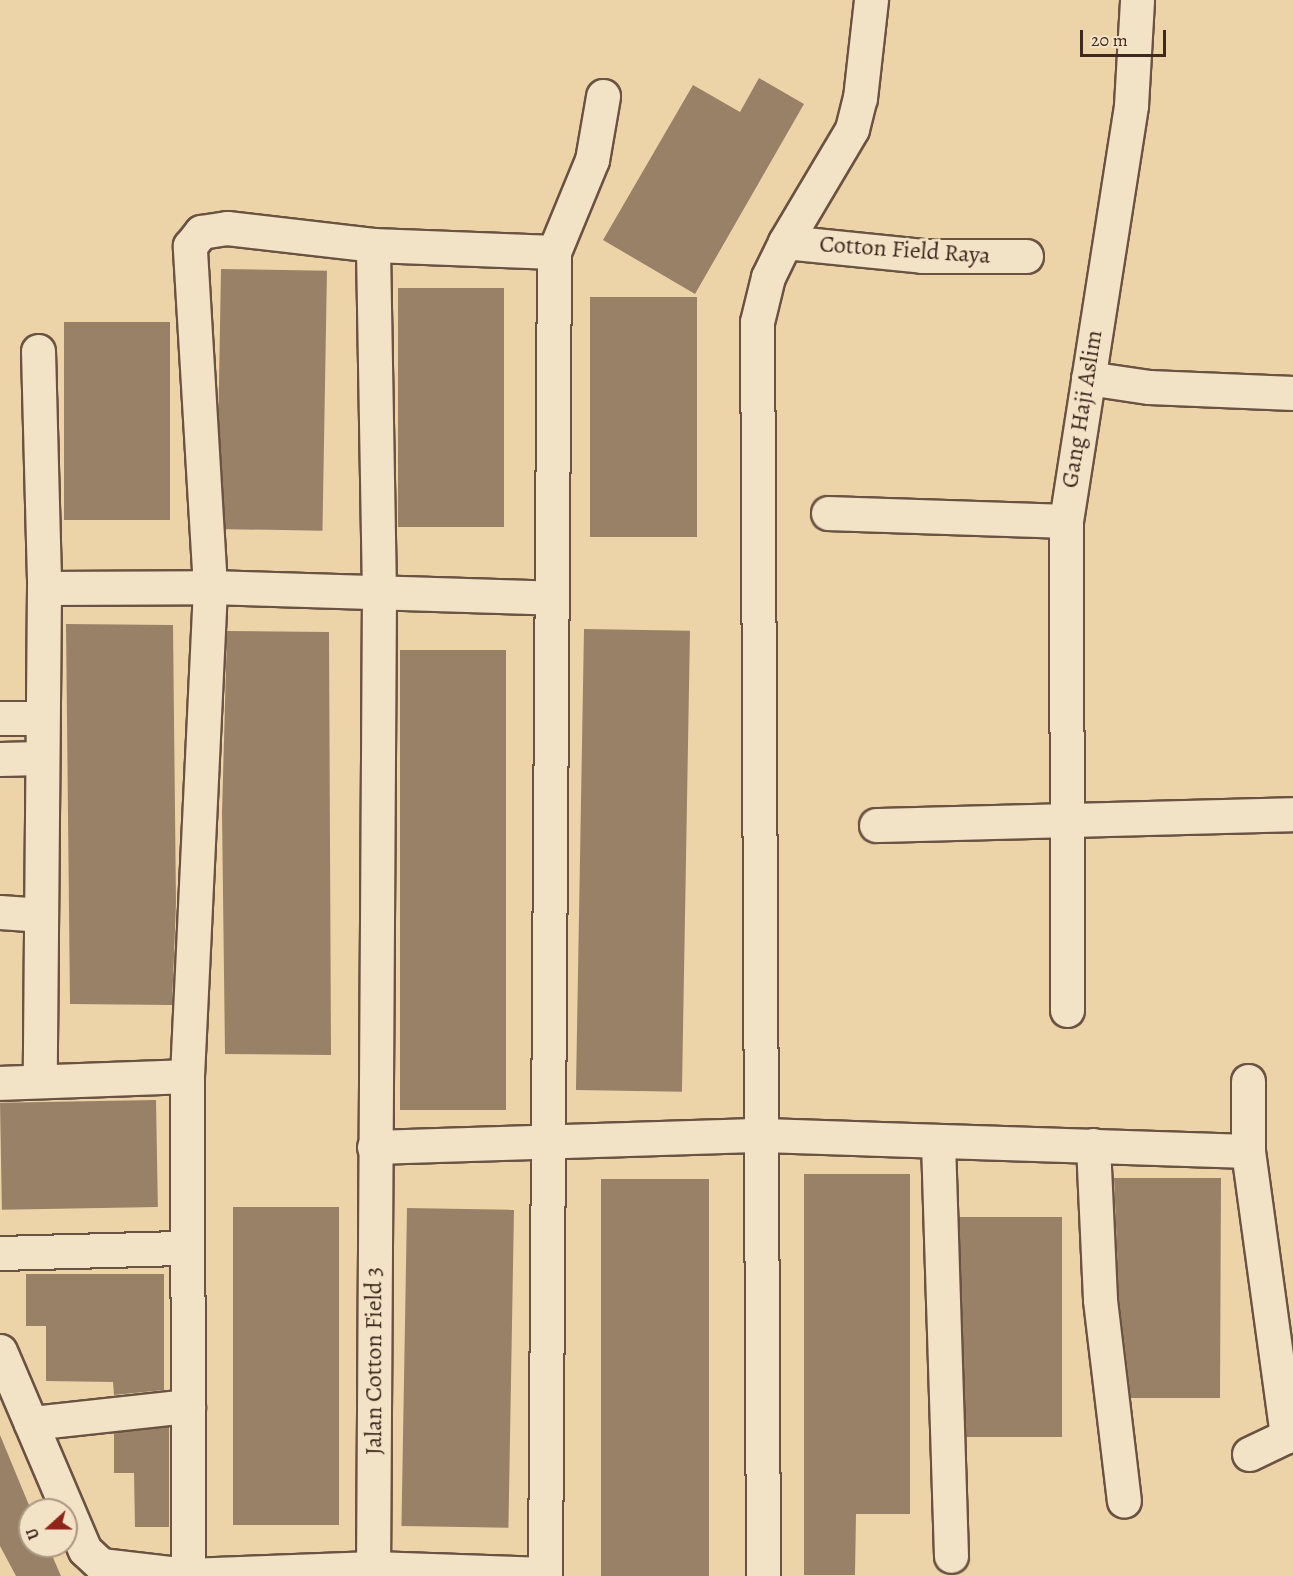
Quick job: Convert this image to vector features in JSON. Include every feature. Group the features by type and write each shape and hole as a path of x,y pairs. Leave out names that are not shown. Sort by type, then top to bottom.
{"street":[{"path":"762,1576 763,1135 754,366 757,322 768,277 785,242 852,129 860,98 871,0"},
{"name":"Gang Haji Aslim","path":"1067,1010 1065,521 1131,105 1137,0"},
{"path":"0,1351 91,1558 110,1568 188,1575 373,1572 545,1575 550,1144 554,252 592,160 603,96"},
{"path":"188,1575 188,1406 184,1248 187,1076 210,587 189,255 192,241 207,230 227,228 373,245 554,252"},
{"name":"Cotton Field Raya","path":"785,242 922,256 1026,256"},
{"name":"Jalan Cotton Field 3","path":"373,245 379,593 373,1572"},
{"path":"38,351 44,588 40,718 40,1080"},
{"path":"1088,378 1149,387 1293,393"},
{"path":"828,513 1065,521"},
{"path":"44,588 210,587 552,598"},
{"path":"0,718 40,718"},
{"path":"0,759 40,758"},
{"path":"876,825 1293,814"},
{"path":"0,912 39,915"},
{"path":"0,1083 187,1076"},
{"path":"1248,1081 1248,1151 1290,1434 1249,1454"},
{"path":"374,1147 550,1144 763,1135 1248,1151"},
{"path":"938,1142 951,1556"},
{"path":"1093,1145 1100,1300 1124,1501"},
{"path":"0,1253 184,1248"},
{"path":"31,1423 188,1406"}],"building":[{"path":"759,78 804,104 695,294 603,240 693,85 740,112"},
{"path":"221,269 327,271 322,531 216,529"},
{"path":"398,288 504,288 504,527 398,527"},
{"path":"590,297 697,297 697,537 590,537"},
{"path":"64,322 170,322 170,520 64,520"},
{"path":"66,624 173,625 176,904 172,1005 70,1004"},
{"path":"584,629 690,631 682,1092 576,1090"},
{"path":"227,631 329,632 331,1055 225,1054 222,813"},
{"path":"400,650 506,650 506,1110 400,1110"},
{"path":"156,1100 158,1207 2,1210 0,1103"},
{"path":"804,1174 910,1174 910,1514 856,1514 855,1575 804,1575"},
{"path":"1114,1178 1221,1178 1220,1398 1131,1398 1119,1298"},
{"path":"601,1179 709,1179 709,1576 601,1576"},
{"path":"233,1207 339,1207 339,1525 233,1525"},
{"path":"407,1208 514,1210 508,1528 401,1526"},
{"path":"959,1217 1062,1217 1062,1437 959,1437"},
{"path":"26,1274 164,1274 164,1390 114,1395 113,1382 46,1381 46,1326 26,1326"},
{"path":"169,1427 169,1527 135,1527 134,1473 114,1473 114,1433"},
{"path":"0,1435 26,1498 18,1498 18,1558 53,1558 61,1576 16,1576 0,1546"}]}
